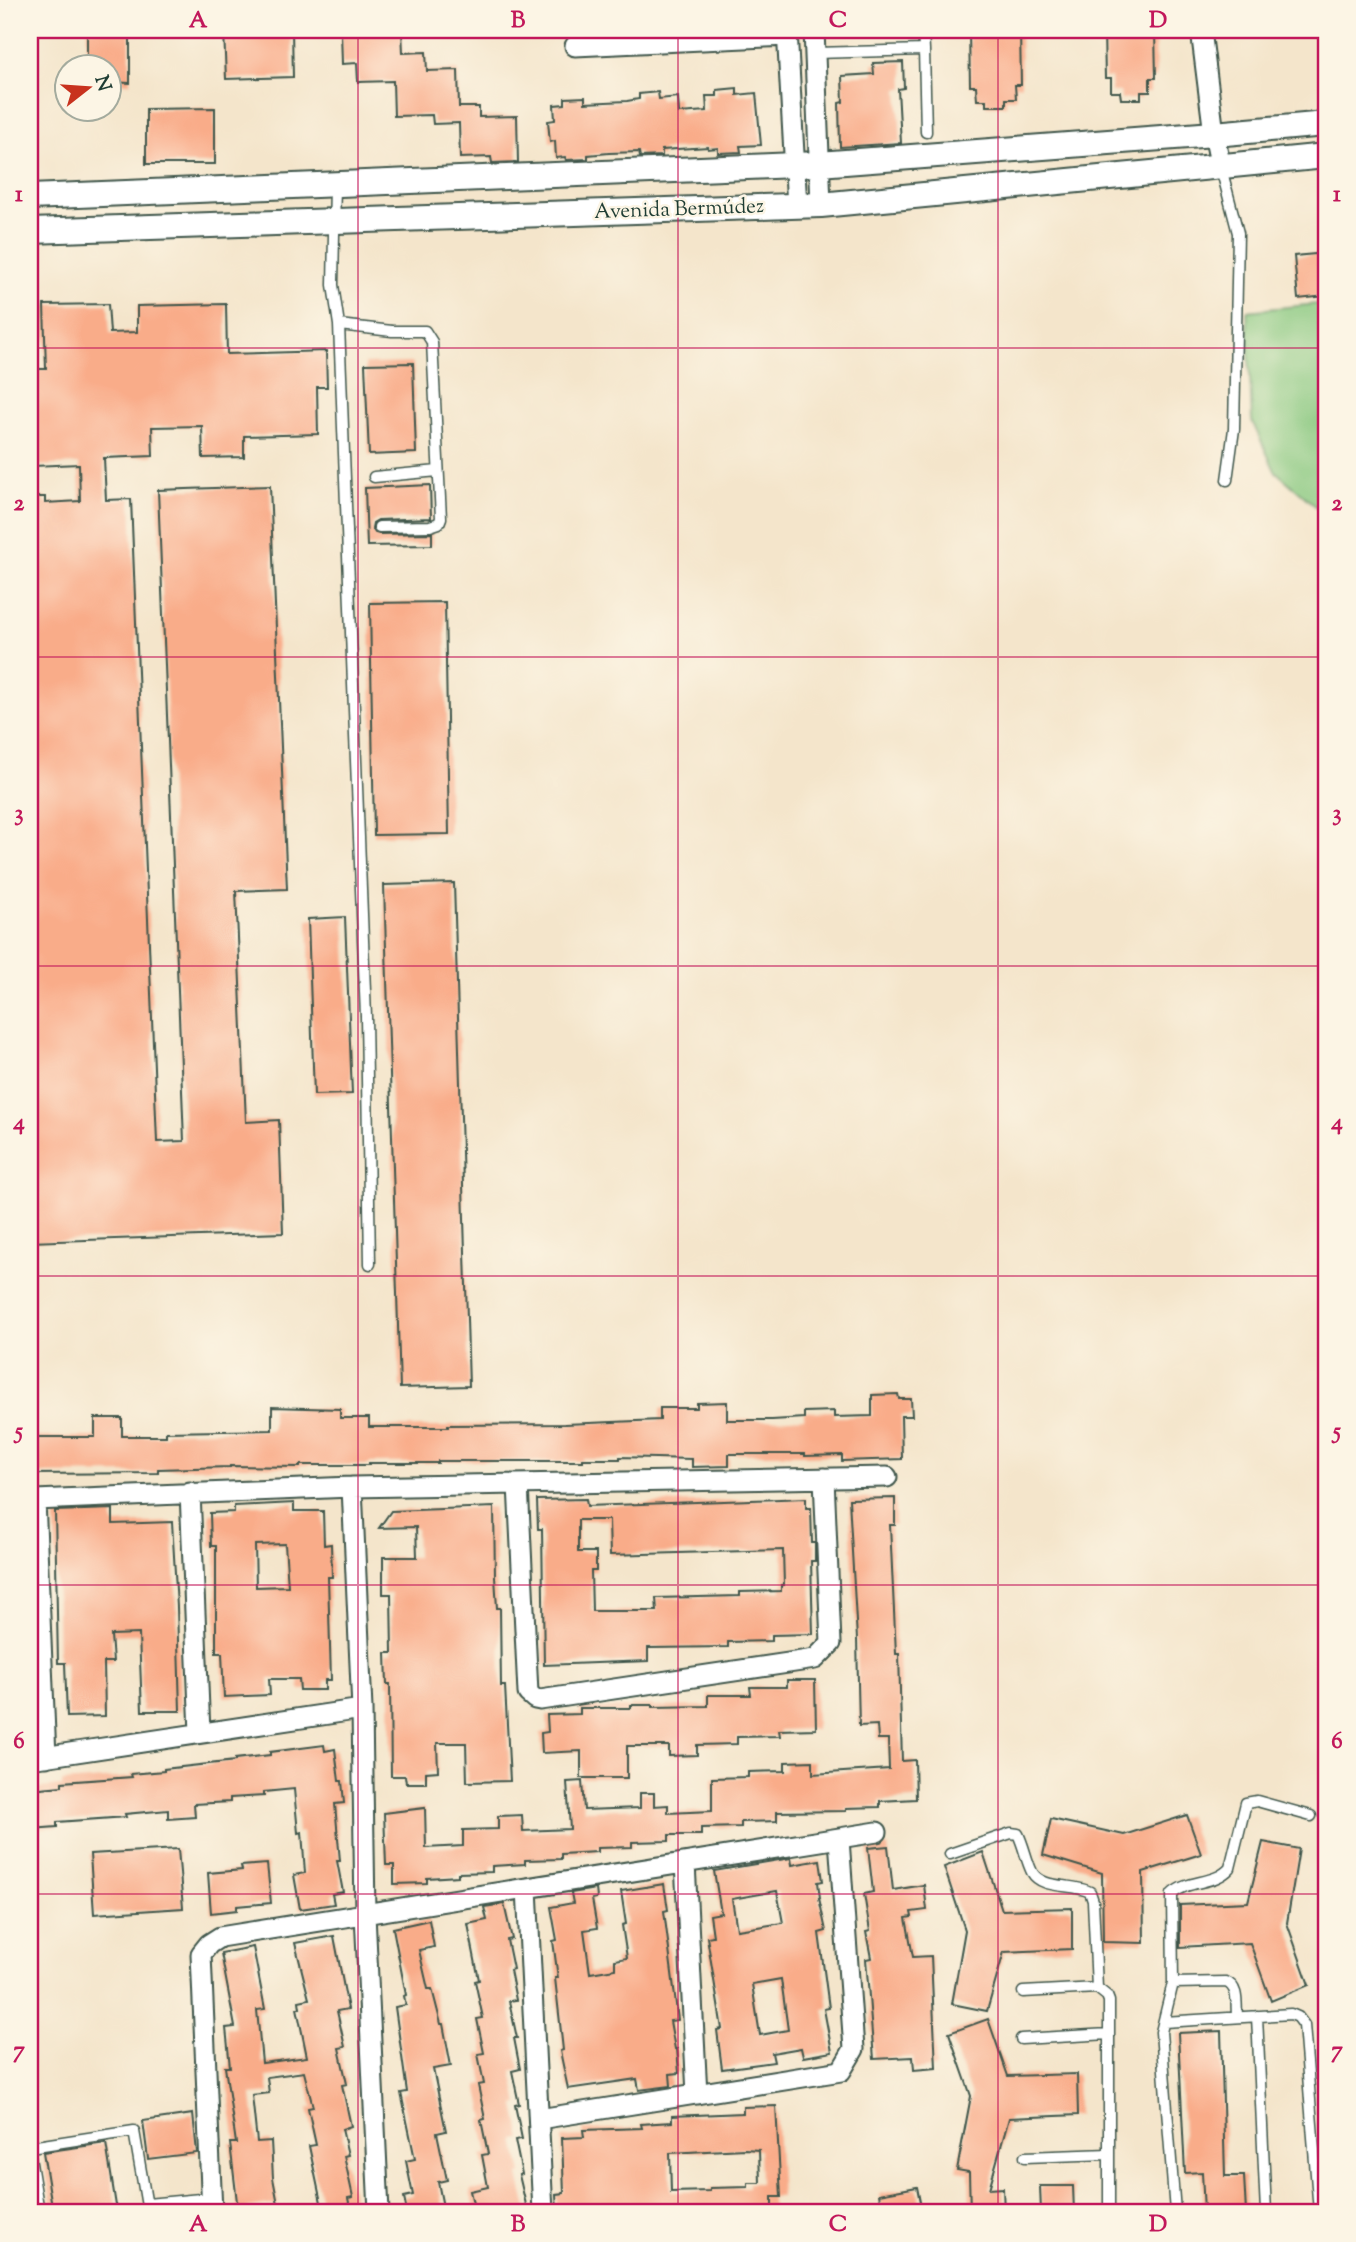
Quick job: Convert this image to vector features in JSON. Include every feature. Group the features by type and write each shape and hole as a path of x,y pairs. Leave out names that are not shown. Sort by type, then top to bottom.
{"street":[{"path":"807,164 815,52 814,30"},
{"path":"1201,30 1221,168"},
{"path":"575,46 788,33 807,164 809,206"},
{"name":"Avenida Bermúdez","path":"30,197 807,164 1326,124"},
{"name":"Avenida Bermúdez","path":"30,231 809,206 1326,156"},
{"path":"362,1709 38,1758 34,1592 36,1500 352,1487 887,1477"},
{"path":"518,1484 528,1693 540,1700 815,1659 831,1643 824,1478"},
{"path":"352,1487 362,1709 365,1914 379,2212"},
{"path":"190,1492 200,1733"},
{"path":"212,2205 201,1954 209,1944 220,1937 877,1832"},
{"path":"539,2119 841,2071 854,2049 839,1839"},
{"path":"685,1863 696,2094"},
{"path":"527,1888 543,2212"}],"lane":[{"path":"923,30 926,132"},
{"path":"815,52 923,50"},
{"path":"1221,168 1238,233 1234,429 1227,480"},
{"path":"335,184 333,285 339,324 366,1017 370,1264"},
{"path":"339,324 393,331 425,331 432,342 441,518 439,523 430,526 379,527"},
{"path":"374,477 438,471"},
{"path":"1175,2212 1161,2032 1173,1983 1172,1894 1180,1887 1224,1876 1230,1868 1246,1803 1257,1801 1311,1816"},
{"path":"950,1854 1012,1833 1018,1834 1034,1875 1041,1882 1082,1888 1090,1892 1093,1901 1097,1988"},
{"path":"1173,1983 1232,1984 1235,1989 1237,2017"},
{"path":"1023,1992 1097,1988 1109,2001 1109,2212"},
{"path":"1164,2022 1291,2014 1298,2017 1304,2025 1319,2212"},
{"path":"1257,2016 1266,2212"},
{"path":"1021,2039 1109,2034"},
{"path":"30,2147 134,2131 148,2208 212,2205"},
{"path":"1025,2157 1110,2154"},
{"path":"30,2157 39,2212"}],"green space":[{"path":"1326,303 1326,515 1275,471 1252,421 1247,311"}],"building":[{"path":"87,30 130,30 130,83 122,83 122,52 87,52"},
{"path":"224,30 292,30 293,77 226,79"},
{"path":"341,30 402,30 403,53 426,52 427,71 458,70 459,107 479,107 479,117 517,116 518,162 492,163 491,157 460,158 459,123 433,124 432,115 394,116 393,81 358,82 357,63 342,64"},
{"path":"969,30 1020,30 1021,85 1015,85 1016,99 1006,99 1006,106 986,106 986,100 977,100 976,86 970,86"},
{"path":"1104,30 1155,30 1156,78 1150,78 1150,92 1141,92 1141,99 1121,99 1120,92 1111,92 1111,78 1105,78"},
{"path":"903,62 904,88 898,89 901,143 840,147 839,103 843,102 842,76 874,74 873,63"},
{"path":"737,88 737,95 756,93 761,145 740,146 741,152 718,153 718,148 708,147 662,150 662,156 640,157 639,152 609,153 588,155 588,159 566,160 565,157 556,158 555,141 550,142 548,121 555,120 554,105 565,104 565,98 585,97 585,103 627,101 639,99 639,94 658,92 659,99 678,97 679,113 707,111 706,96 717,96 717,90"},
{"path":"215,108 215,164 146,164 146,109"},
{"path":"1326,253 1326,296 1298,299 1294,256"},
{"path":"108,304 110,333 137,332 137,306 226,304 227,354 326,351 327,387 317,387 318,434 244,436 244,457 203,458 202,426 152,427 153,456 104,458 106,500 131,499 157,1142 184,1141 158,490 270,486 287,889 236,891 246,1122 279,1120 283,1233 30,1242 30,497 45,497 45,503 80,501 79,464 33,466 30,369 46,369 44,305"},
{"path":"413,363 416,453 369,455 365,364"},
{"path":"430,485 431,518 378,520 373,523 372,528 379,534 432,533 432,545 367,546 365,488"},
{"path":"445,602 449,834 374,835 370,603"},
{"path":"454,883 469,1386 400,1388 384,885"},
{"path":"345,917 352,1094 314,1095 308,919"},
{"path":"898,1394 899,1399 911,1399 912,1416 901,1416 902,1459 842,1461 842,1455 729,1454 729,1466 692,1467 692,1459 620,1457 583,1461 438,1461 158,1469 158,1473 30,1474 30,1437 95,1437 95,1418 122,1418 122,1436 166,1436 166,1432 272,1430 272,1407 340,1409 340,1418 369,1418 369,1427 660,1420 660,1408 697,1408 697,1403 727,1402 727,1420 772,1420 804,1418 804,1412 834,1411 834,1417 872,1416 872,1395"},
{"path":"806,1498 806,1508 811,1508 812,1543 815,1543 815,1561 811,1561 813,1634 772,1635 772,1641 728,1642 728,1647 648,1648 648,1661 544,1665 542,1529 538,1529 537,1500 586,1499 587,1506","holes":["578,1520 609,1520 610,1555 783,1550 784,1585 781,1585 781,1591 740,1592 740,1596 656,1598 657,1611 592,1611 591,1571 596,1571 596,1552 578,1552"]},
{"path":"895,1498 895,1525 890,1525 896,1654 899,1654 902,1761 915,1760 916,1799 880,1801 880,1807 846,1808 846,1811 777,1812 777,1821 741,1822 741,1827 701,1828 701,1835 669,1835 669,1841 632,1842 632,1847 597,1848 597,1852 561,1854 561,1859 525,1860 525,1864 492,1866 492,1872 458,1873 458,1876 427,1878 427,1883 394,1884 394,1865 386,1865 384,1813 425,1808 426,1848 463,1846 463,1830 498,1829 498,1816 522,1815 523,1831 570,1829 567,1782 582,1781 584,1810 640,1808 640,1793 654,1793 654,1806 668,1805 668,1813 712,1811 712,1778 748,1777 748,1772 785,1771 785,1762 813,1761 813,1774 889,1769 888,1739 878,1739 877,1725 859,1726 849,1499"},
{"path":"294,1503 294,1511 323,1511 324,1545 331,1544 332,1577 328,1577 331,1680 325,1680 325,1690 300,1690 299,1679 269,1679 270,1695 224,1697 222,1653 216,1653 216,1546 211,1546 210,1513 234,1512 234,1506","holes":["285,1544 288,1586 256,1587 255,1545"]},
{"path":"494,1507 501,1686 505,1686 510,1781 467,1782 466,1743 437,1743 438,1771 426,1772 426,1783 406,1783 405,1776 391,1776 390,1684 387,1684 386,1653 392,1653 391,1594 383,1594 383,1557 417,1557 416,1527 379,1528 391,1511"},
{"path":"113,1509 113,1524 172,1522 180,1711 142,1711 139,1634 111,1635 113,1662 104,1662 105,1716 67,1717 65,1663 58,1663 55,1511"},
{"path":"787,1680 815,1680 816,1729 779,1730 780,1736 737,1737 737,1744 697,1745 697,1755 669,1756 669,1746 627,1746 627,1778 581,1778 581,1751 542,1753 541,1733 548,1732 547,1715 580,1714 580,1708 631,1708 631,1705 708,1706 708,1695 751,1695 750,1687 787,1687"},
{"path":"324,1745 325,1751 335,1749 344,1803 335,1804 340,1861 337,1861 343,1892 332,1894 334,1904 300,1909 294,1875 305,1873 302,1832 298,1833 294,1789 264,1792 264,1796 230,1798 230,1802 194,1804 195,1817 168,1819 168,1810 125,1814 126,1817 57,1822 57,1827 31,1829 30,1789 62,1786 62,1782 132,1777 131,1774 235,1761 270,1755 270,1752"},
{"path":"1187,1815 1201,1854 1143,1872 1144,1943 1103,1942 1102,1873 1043,1855 1051,1819 1124,1835"},
{"path":"1263,1842 1299,1849 1287,1923 1309,1985 1271,2001 1250,1943 1180,1947 1180,1905 1248,1902"},
{"path":"888,1846 893,1890 924,1885 927,1910 911,1912 912,1917 906,1918 913,1957 931,1956 936,2068 914,2070 913,2057 874,2059 866,1959 871,1958 866,1932 870,1931 864,1894 873,1892 868,1848"},
{"path":"178,1849 183,1908 94,1914 90,1854"},
{"path":"983,1852 1002,1910 1072,1908 1072,1949 1004,1952 987,2011 952,2004 965,1930 944,1867"},
{"path":"791,1858 792,1865 820,1860 823,1881 818,1882 819,1898 826,1931 819,1933 829,2008 824,2009 832,2052 803,2057 801,2048 772,2053 774,2062 722,2069 717,2030 722,2029 707,1937 713,1936 710,1915 721,1913 714,1871","holes":["777,1891 783,1923 737,1930 732,1899","781,1979 788,2030 760,2035 752,1984"]},
{"path":"267,1864 271,1903 237,1906 237,1910 211,1913 208,1873 242,1870 241,1866"},
{"path":"664,1884 668,1910 664,1911 678,2020 670,2021 677,2049 679,2073 670,2074 671,2086 639,2090 637,2079 568,2089 560,2051 563,2050 553,1941 557,1940 551,1907 573,1903 571,1893 596,1889 597,1898 592,1899 597,1928 584,1930 590,1973 615,1969 615,1960 627,1958 621,1891"},
{"path":"504,1904 512,1939 507,1940 516,2000 509,2001 520,2069 512,2071 519,2104 515,2105 522,2139 515,2140 527,2209 475,2212 470,2191 488,2187 482,2155 488,2154 478,2085 484,2084 478,2054 484,2053 477,2019 483,2018 468,1924 487,1920 484,1907"},
{"path":"429,1920 434,1947 419,1950 428,1989 432,1989 443,2024 451,2066 433,2069 446,2131 437,2133 447,2180 438,2182 444,2212 407,2212 404,2197 413,2195 406,2161 415,2159 401,2093 407,2092 395,2007 406,2005 406,1995 393,1928"},
{"path":"334,1936 348,2009 337,2011 345,2047 339,2048 347,2084 342,2085 351,2126 342,2129 348,2155 344,2156 353,2197 348,2198 351,2212 323,2212 309,2146 316,2145 308,2108 313,2107 304,2072 267,2077 269,2093 252,2095 257,2142 271,2141 278,2204 238,2210 230,2143 236,2143 225,2067 230,2067 226,2028 235,2027 221,1953 253,1947 265,2009 257,2010 262,2063 307,2057 297,2008 300,2008 299,2001 309,1999 295,1943"},
{"path":"988,2019 1008,2076 1077,2074 1078,2115 1009,2118 989,2189 1003,2188 1004,2212 970,2212 969,2172 957,2170 971,2096 949,2033"},
{"path":"1221,2031 1225,2176 1244,2176 1246,2212 1204,2212 1202,2172 1185,2173 1178,2033"},
{"path":"776,2106 781,2197 772,2197 772,2212 557,2212 556,2194 564,2193 562,2138 584,2137 583,2130 642,2128 641,2124 672,2122 672,2116 743,2113 743,2107","holes":["759,2150 760,2183 748,2183 748,2187 710,2188 710,2191 671,2192 670,2153"]},
{"path":"193,2114 197,2153 148,2159 143,2121"},
{"path":"106,2143 117,2212 53,2212 43,2152"},
{"path":"1040,2186 1073,2186 1074,2212 1041,2212"},
{"path":"917,2187 922,2212 882,2212 879,2194"}]}
